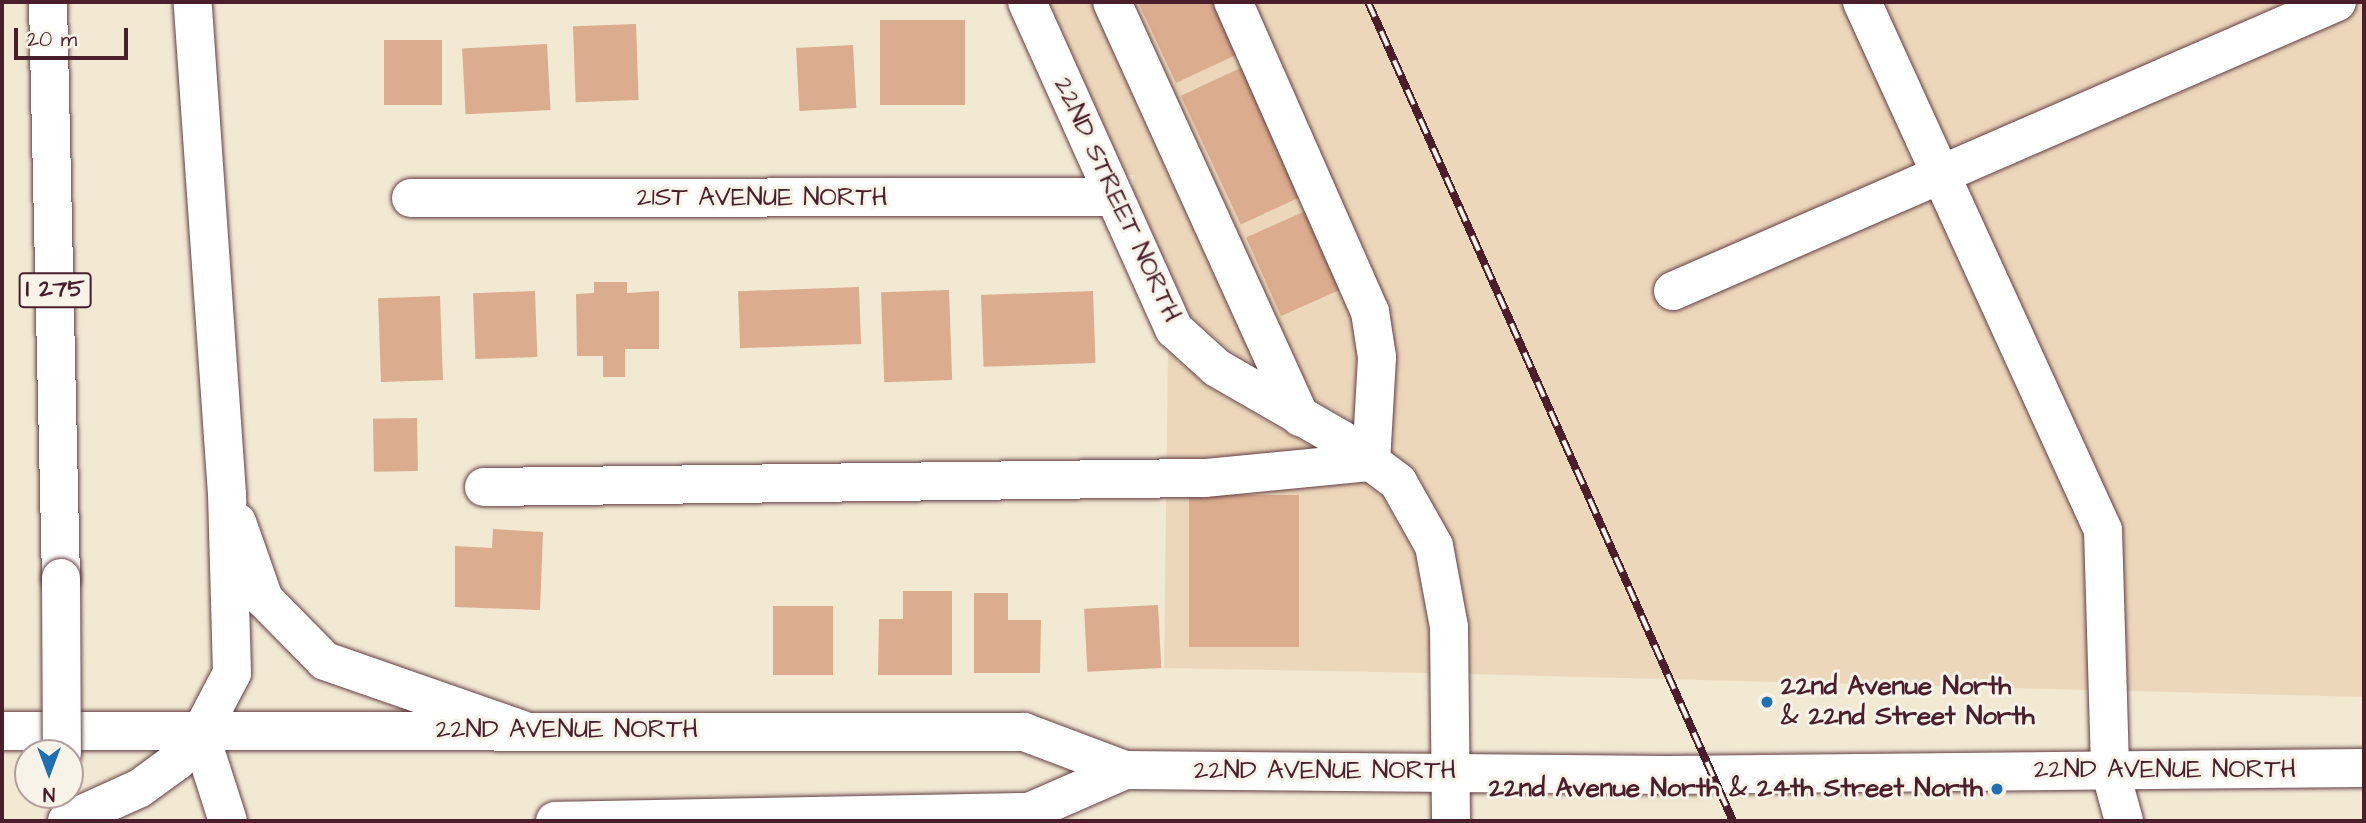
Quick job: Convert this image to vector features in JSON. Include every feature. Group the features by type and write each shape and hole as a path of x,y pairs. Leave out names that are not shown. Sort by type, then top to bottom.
{"main road":[{"name":"I 275","path":"48,2 61,578 62,739"},
{"path":"65,821 140,788 200,734 232,673 227,494 193,2"},
{"name":"22ND STREET NORTH","path":"1027,2 1174,329 1217,368 1300,417 1398,482 1434,546 1449,627 1451,821"},
{"path":"1112,2 1300,417"},
{"path":"484,487 1137,480 1371,462 1377,371 1370,312 1233,2"},
{"path":"1862,2 2103,530 2110,770 2124,821"},
{"path":"1673,291 1942,178 2337,2"},
{"name":"21ST AVENUE NORTH","path":"411,198 1114,197"},
{"path":"227,494 264,599 295,637 325,661 520,729"},
{"name":"22ND AVENUE NORTH","path":"2,732 200,734 520,729 1024,732 1125,770 1451,772 2364,768"},
{"path":"200,734 228,821"},
{"name":"22ND AVENUE NORTH","path":"555,821 1029,812 1125,770"}],"shaded area":[{"path":"1049,2 2364,2 2364,697 1469,674 1468,623 1453,542 1415,471 1350,420 1228,349 1190,315 1133,191 1133,175 1126,175"},
{"path":"1168,352 1208,387 1332,459 1384,498 1415,554 1430,630 1430,673 1164,668"}],"building":[{"path":"1138,2 1219,2 1242,52 1176,83"},
{"path":"880,20 965,20 965,105 880,105"},
{"path":"636,24 639,100 576,102 573,26"},
{"path":"384,40 442,40 442,105 384,105"},
{"path":"547,44 550,110 466,114 462,48"},
{"path":"853,45 856,108 799,111 796,48"},
{"path":"1247,65 1307,194 1241,225 1181,96"},
{"path":"1310,209 1345,288 1281,316 1246,237"},
{"path":"594,282 627,282 627,293 659,291 659,349 625,349 625,377 603,377 603,356 577,356 576,294 594,293"},
{"path":"859,287 861,344 740,348 738,291"},
{"path":"949,290 952,380 884,382 881,292"},
{"path":"535,291 537,357 475,359 473,293"},
{"path":"1093,291 1096,363 984,367 981,295"},
{"path":"440,296 443,380 381,382 378,298"},
{"path":"417,418 418,471 374,472 373,419"},
{"path":"1189,495 1299,495 1299,647 1189,647"},
{"path":"493,529 543,532 540,610 455,607 455,546 492,548"},
{"path":"903,591 952,591 952,675 878,675 879,619 903,619"},
{"path":"974,593 1008,593 1008,620 1041,620 1040,673 974,673"},
{"path":"1158,605 1161,668 1087,672 1084,609"},
{"path":"773,606 833,606 833,675 773,675"}],"railway":[{"path":"1368,2 1733,821"}],"place":[{"name":"22nd Avenue North & 22nd Street North","path":"1767,702"},
{"name":"22nd Avenue North & 24th Street North","path":"1997,789"}]}
